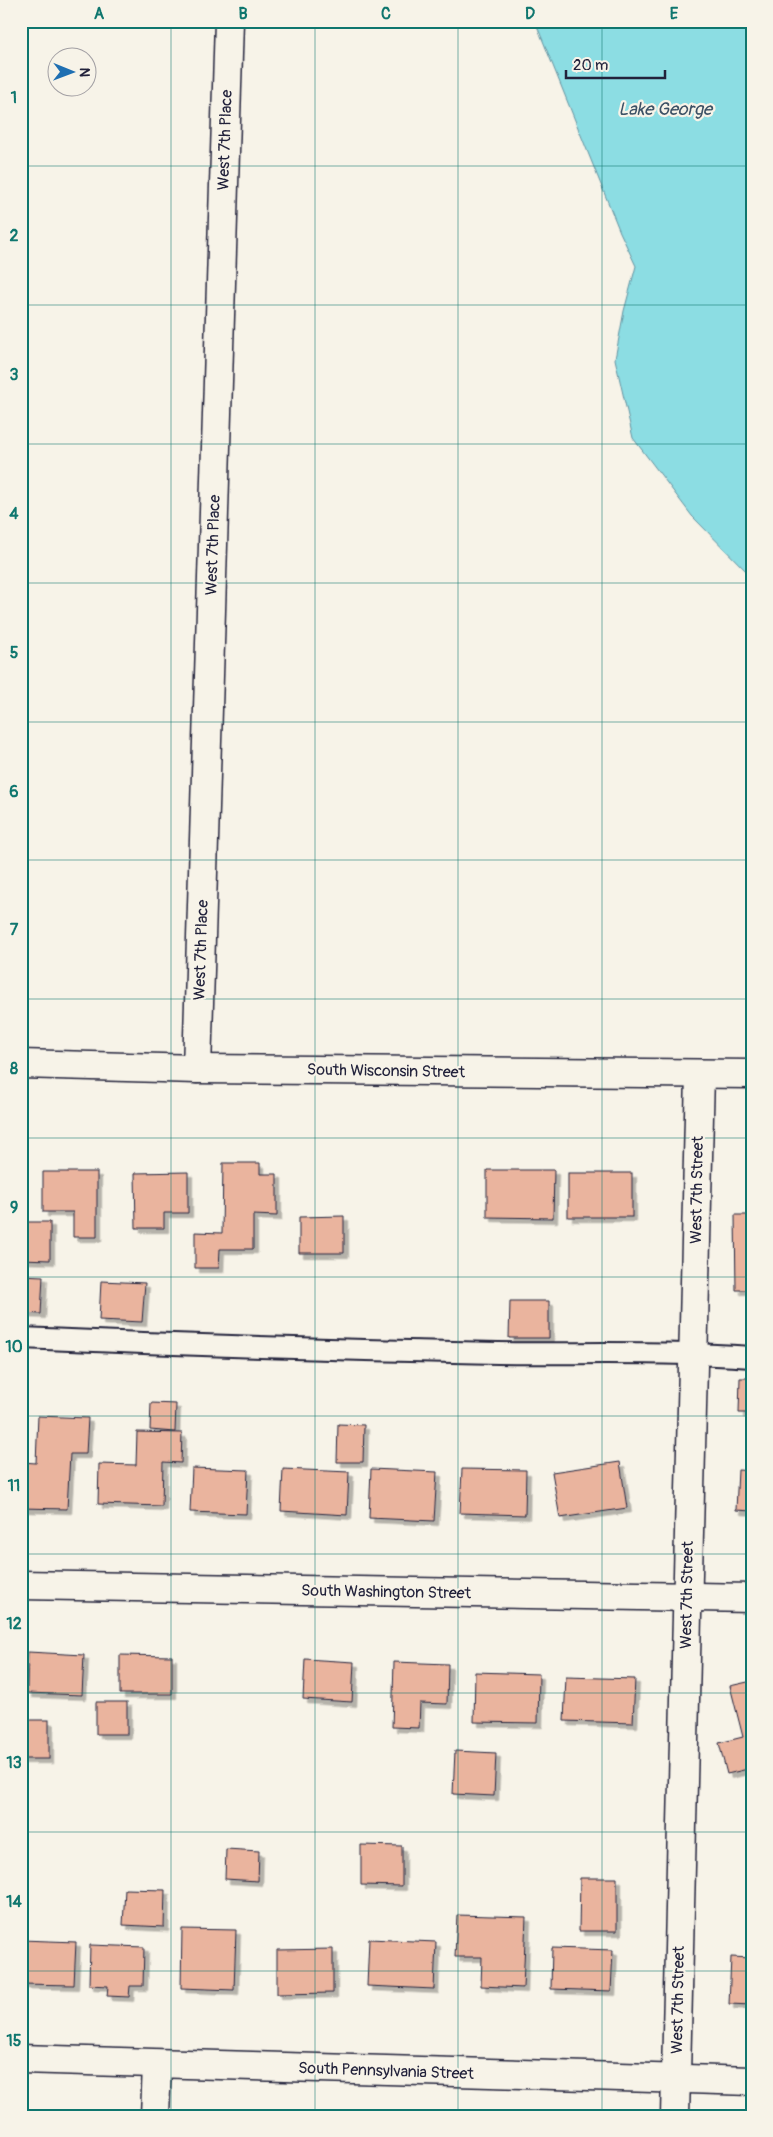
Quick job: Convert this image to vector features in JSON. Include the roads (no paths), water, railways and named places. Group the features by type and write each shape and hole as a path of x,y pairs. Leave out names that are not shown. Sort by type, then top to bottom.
{"street":[{"name":"West 7th Place","path":"198,1069 229,21"},
{"name":"South Wisconsin Street","path":"21,1064 198,1069 752,1074"},
{"name":"West 7th Street","path":"675,2116 700,1074"},
{"name":"South Washington Street","path":"21,1585 752,1598"},
{"name":"South Pennsylvania Street","path":"21,2059 752,2081"},
{"path":"155,2116 157,2064"}],"lane":[{"path":"21,1338 270,1348 581,1354 693,1353 752,1356"}],"water":[{"name":"Lake George","path":"535,21 752,21 752,577 692,516 633,438 615,359 624,311 636,266 620,232"}]}
